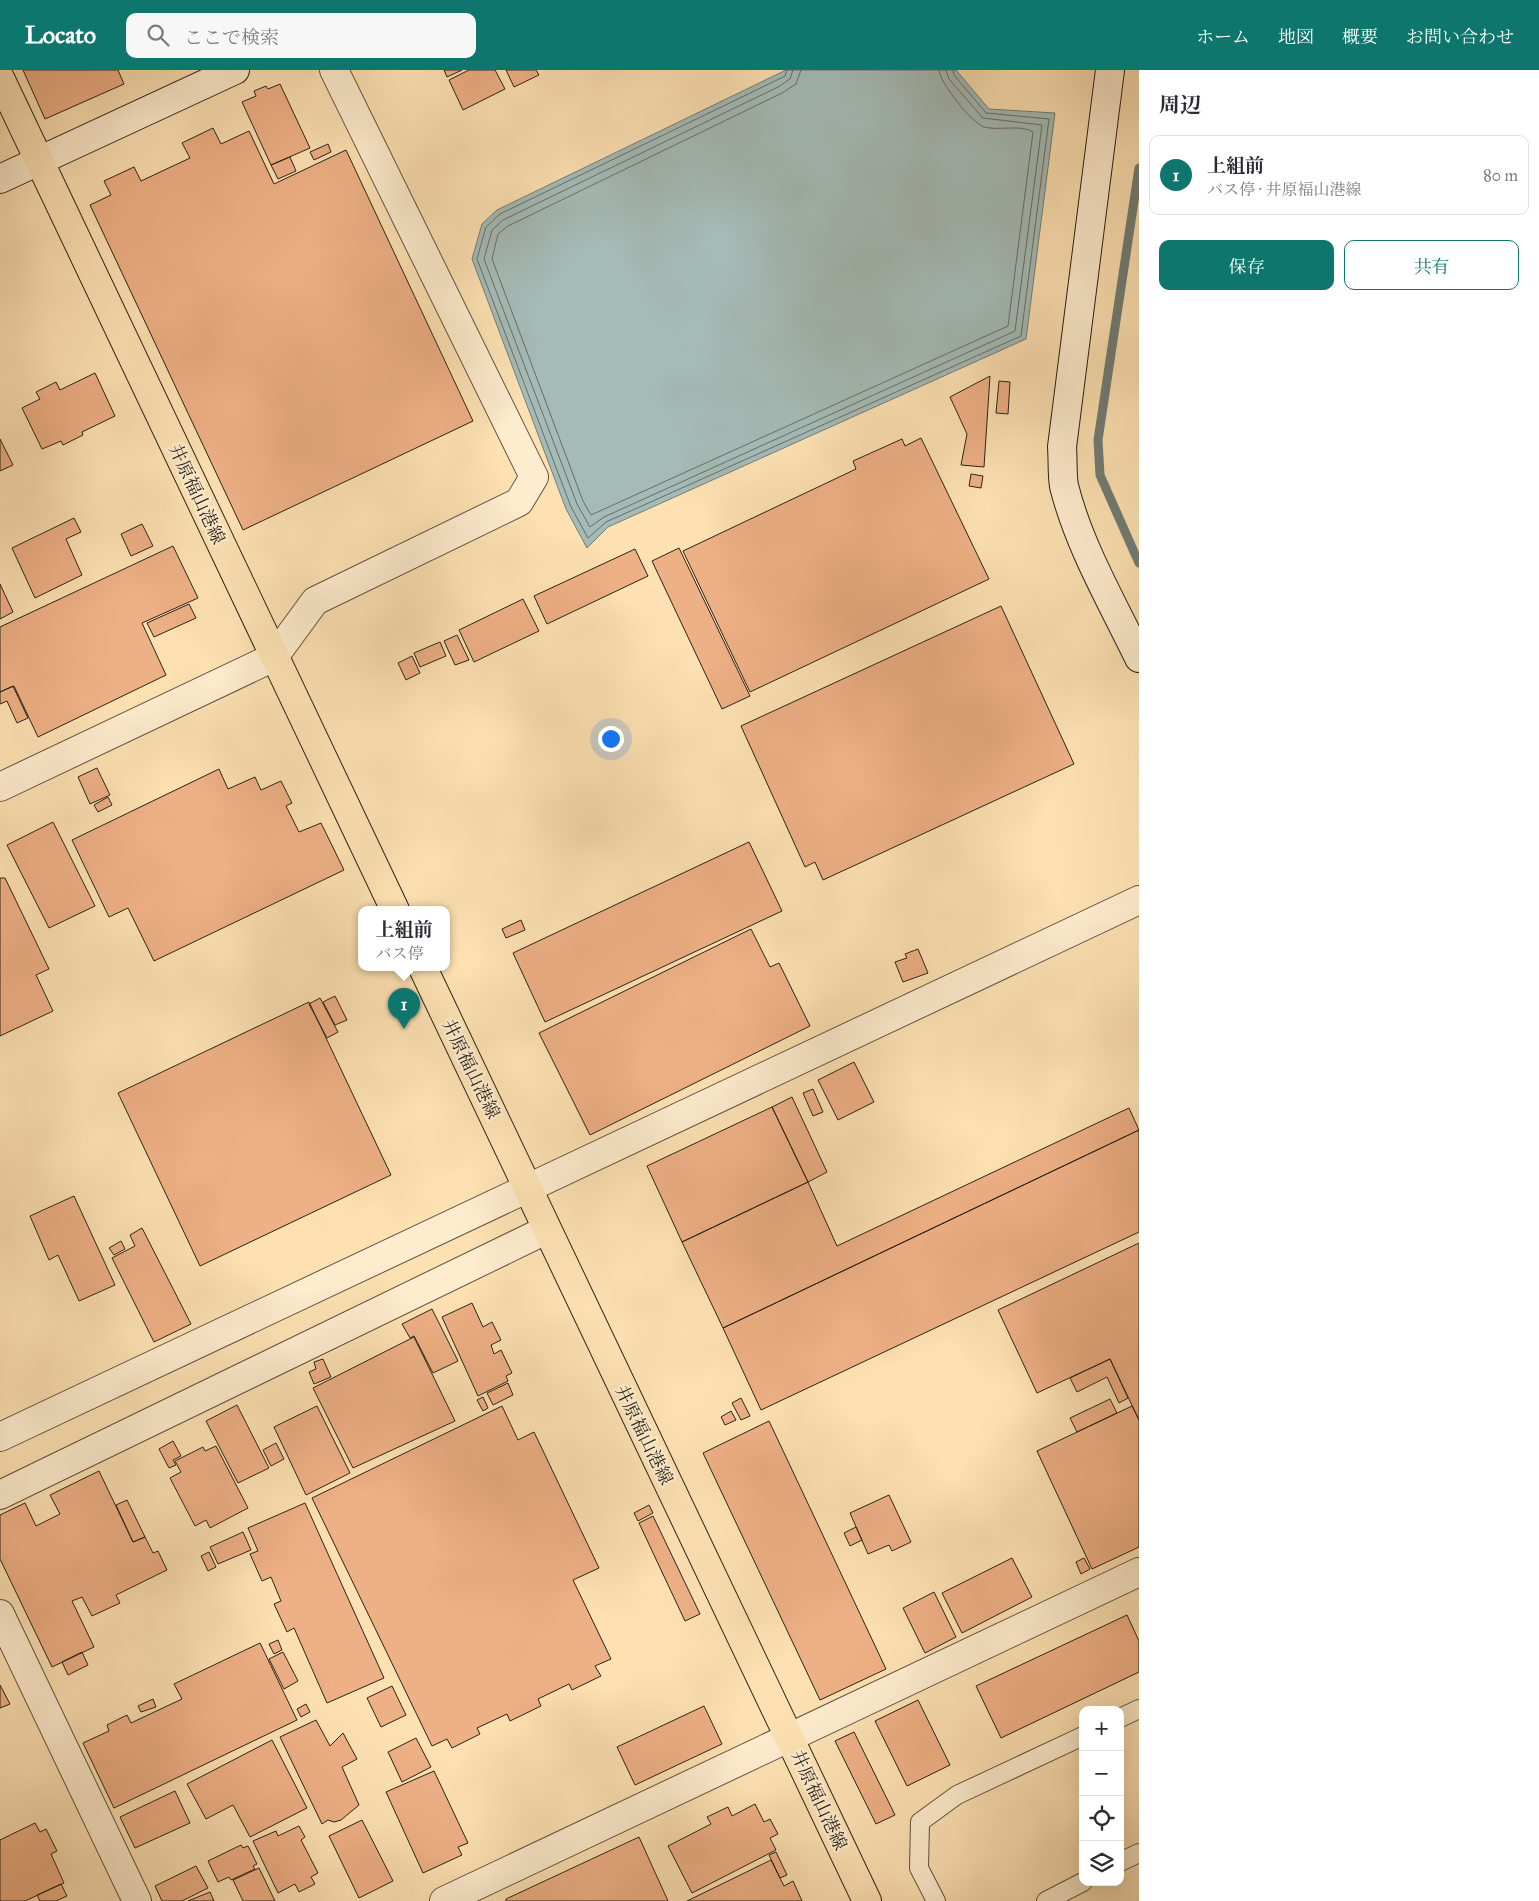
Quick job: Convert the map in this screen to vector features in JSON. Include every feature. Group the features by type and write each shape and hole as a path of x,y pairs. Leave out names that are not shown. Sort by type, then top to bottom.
{"main road":[{"name":"井原福山港線","path":"0,78 393,906"},
{"name":"井原福山港線","path":"424,971 528,1188 546,1230 867,1901"}],"street":[{"path":"0,179 235,70"},
{"path":"0,787 274,656 315,602 519,502 534,477 334,70"},
{"path":"1110,70 1062,448 1064,484 1075,522 1139,658"},
{"path":"0,1437 1139,900"},
{"path":"0,1495 546,1230"},
{"path":"444,1901 1139,1573"},
{"path":"0,1614 137,1901"}],"lane":[{"path":"1124,1716 1139,1709"},
{"path":"936,1901 919,1868 920,1822 957,1795 1079,1738"},
{"path":"1124,1860 1139,1852"},
{"path":"1046,1901 1079,1884"}],"water":[{"path":"786,70 956,70 989,109 1055,113 1026,339 608,527 587,548 566,509 472,259 482,224 497,210"}],"building":[{"path":"23,70 118,70 124,84 45,119"},
{"path":"444,70 462,70 447,77"},
{"path":"469,70 495,70 505,89 463,110 449,80"},
{"path":"506,70 536,70 539,75 514,87"},
{"path":"280,84 310,148 271,165 242,102 256,96 254,91 266,86 268,89"},
{"path":"213,128 221,144 249,131 274,184 346,150 473,421 243,530 90,205 111,195 104,181 134,167 141,181 190,158 182,143"},
{"path":"328,144 331,152 314,160 310,152"},
{"path":"290,157 296,171 278,179 271,165"},
{"path":"95,373 115,416 82,432 83,435 63,445 61,441 42,449 22,408 40,399 36,392 56,382 60,390"},
{"path":"990,376 984,467 961,465 967,434 950,397"},
{"path":"999,381 1010,382 1008,414 996,413"},
{"path":"921,438 989,579 750,692 683,551 856,469 853,461 902,439 905,446"},
{"path":"0,439 13,465 0,471"},
{"path":"971,474 983,476 981,488 969,486"},
{"path":"74,518 81,532 66,539 82,575 35,598 12,548"},
{"path":"142,524 153,546 131,556 121,534"},
{"path":"173,546 198,598 142,623 166,675 38,737 14,686 0,692 0,627"},
{"path":"679,548 750,696 722,709 652,561"},
{"path":"635,549 648,576 547,624 534,596"},
{"path":"0,584 13,612 0,619"},
{"path":"523,599 539,631 474,662 459,630"},
{"path":"189,604 196,618 154,637 147,623"},
{"path":"1001,606 1074,764 823,880 815,862 805,867 741,726"},
{"path":"457,635 469,660 455,665 444,641"},
{"path":"440,642 446,656 420,667 414,653"},
{"path":"412,656 420,673 406,680 398,663"},
{"path":"13,686 28,718 17,723 7,701 0,704 0,692"},
{"path":"97,768 110,795 90,804 78,777"},
{"path":"219,769 228,789 255,777 261,790 281,781 292,803 286,806 299,832 321,823 344,870 154,961 128,908 109,917 72,840"},
{"path":"108,797 112,805 98,812 94,805"},
{"path":"53,822 95,906 49,928 7,845"},
{"path":"749,842 782,911 545,1022 513,953"},
{"path":"0,878 5,878 49,969 36,975 53,1011 0,1036"},
{"path":"521,920 525,930 506,938 502,929"},
{"path":"751,929 770,967 779,963 810,1026 590,1135 539,1033"},
{"path":"918,949 928,973 903,982 895,962 907,958 905,954"},
{"path":"335,996 347,1020 335,1025 323,1002"},
{"path":"320,998 338,1032 327,1038 309,1004"},
{"path":"309,1002 391,1175 200,1266 118,1093"},
{"path":"854,1062 874,1102 838,1120 818,1080"},
{"path":"813,1089 823,1112 813,1116 803,1093"},
{"path":"792,1097 827,1172 808,1182 772,1107"},
{"path":"772,1107 808,1182 682,1242 647,1166"},
{"path":"1129,1108 1139,1130 723,1328 682,1242 808,1182 837,1246"},
{"path":"1139,1130 1139,1232 761,1410 723,1328"},
{"path":"74,1196 115,1285 79,1301 58,1255 49,1260 30,1216"},
{"path":"142,1228 191,1324 154,1342 112,1258 135,1246 130,1235"},
{"path":"121,1241 125,1249 114,1255 109,1248"},
{"path":"1139,1243 1139,1420 1110,1359 1037,1393 998,1310"},
{"path":"472,1303 483,1327 492,1322 501,1340 491,1345 494,1354 501,1350 512,1373 506,1376 508,1381 478,1396 442,1317"},
{"path":"432,1309 458,1361 433,1373 414,1336 410,1338 402,1324"},
{"path":"414,1337 455,1421 353,1468 313,1388"},
{"path":"323,1359 331,1377 314,1384 309,1372 316,1369 314,1362"},
{"path":"1110,1359 1128,1398 1119,1403 1107,1377 1077,1392 1070,1378"},
{"path":"508,1383 513,1395 493,1405 487,1393"},
{"path":"483,1397 488,1408 483,1411 477,1400"},
{"path":"741,1398 750,1416 741,1420 732,1403"},
{"path":"1110,1399 1117,1413 1077,1432 1070,1418"},
{"path":"237,1405 269,1468 238,1483 206,1421"},
{"path":"317,1406 350,1473 306,1495 274,1427"},
{"path":"502,1406 518,1440 534,1432 599,1568 573,1580 611,1659 595,1666 601,1676 572,1690 569,1684 538,1699 541,1706 510,1721 507,1714 477,1728 480,1734 452,1748 447,1739 432,1746 312,1498"},
{"path":"1132,1406 1139,1420 1139,1547 1092,1569 1037,1451"},
{"path":"731,1411 736,1420 725,1425 721,1417"},
{"path":"769,1421 886,1669 820,1700 703,1453"},
{"path":"173,1441 181,1456 173,1460 176,1465 169,1468 159,1449"},
{"path":"276,1443 284,1459 271,1466 263,1450"},
{"path":"216,1446 248,1508 210,1528 206,1520 195,1526 170,1478 181,1472 175,1461 203,1447 205,1451"},
{"path":"99,1471 133,1542 145,1537 153,1553 158,1551 167,1570 116,1595 120,1603 92,1616 82,1597 72,1601 94,1647 52,1667 0,1559 0,1515 25,1503 36,1526 60,1514 50,1495"},
{"path":"889,1495 911,1542 892,1551 889,1545 868,1554 850,1513"},
{"path":"127,1500 145,1537 133,1542 116,1505"},
{"path":"305,1503 384,1678 327,1703 294,1628 287,1632 274,1604 281,1601 271,1577 262,1581 250,1554 258,1551 248,1528"},
{"path":"649,1505 653,1513 638,1521 634,1513"},
{"path":"653,1516 700,1614 685,1621 639,1523"},
{"path":"856,1527 862,1540 850,1546 844,1533"},
{"path":"243,1532 251,1550 218,1564 210,1547"},
{"path":"209,1552 216,1567 208,1571 201,1556"},
{"path":"1012,1558 1032,1597 962,1633 942,1593"},
{"path":"1084,1558 1090,1569 1081,1574 1076,1562"},
{"path":"934,1592 956,1637 925,1653 903,1608"},
{"path":"1127,1615 1139,1641 1139,1672 1001,1738 976,1686"},
{"path":"278,1640 282,1650 274,1654 269,1644"},
{"path":"260,1643 297,1720 114,1808 83,1743 109,1731 107,1725 127,1715 131,1723 182,1699 174,1684"},
{"path":"82,1652 88,1665 68,1675 62,1662"},
{"path":"283,1652 298,1681 284,1689 269,1659"},
{"path":"0,1685 10,1704 0,1708"},
{"path":"392,1686 406,1715 381,1727 367,1698"},
{"path":"153,1699 156,1707 141,1712 138,1706"},
{"path":"918,1700 950,1765 907,1786 875,1721"},
{"path":"306,1704 310,1712 301,1717 297,1709"},
{"path":"704,1706 722,1744 635,1785 617,1747"},
{"path":"316,1720 330,1746 343,1733 357,1759 342,1767 359,1805 341,1820 334,1822 328,1820 322,1824 280,1737"},
{"path":"854,1732 895,1815 876,1824 835,1741"},
{"path":"416,1738 431,1767 402,1782 388,1752"},
{"path":"272,1740 307,1808 250,1837 233,1805 206,1819 187,1784"},
{"path":"434,1771 468,1843 458,1847 462,1855 423,1873 386,1792"},
{"path":"175,1791 190,1823 135,1848 120,1817"},
{"path":"755,1804 764,1822 770,1819 778,1834 770,1838 776,1850 692,1893 668,1846 711,1824 707,1817 728,1807 732,1816"},
{"path":"362,1820 393,1881 359,1898 329,1836"},
{"path":"35,1823 40,1832 46,1829 57,1851 51,1854 64,1883 25,1901 0,1901 0,1840"},
{"path":"299,1826 305,1837 301,1840 318,1873 311,1877 315,1884 299,1892 295,1884 278,1893 253,1841 276,1831 278,1836"},
{"path":"639,1837 668,1901 506,1901 506,1899"},
{"path":"241,1845 243,1848 248,1846 257,1864 253,1866 255,1869 231,1880 229,1877 218,1882 208,1861"},
{"path":"776,1852 787,1875 780,1878 769,1855"},
{"path":"771,1860 784,1886 793,1881 802,1901 687,1901"},
{"path":"196,1866 208,1888 182,1901 162,1901 155,1886"},
{"path":"259,1868 275,1901 243,1901 233,1880"},
{"path":"61,1884 67,1896 56,1901 40,1901 37,1895"},
{"path":"210,1892 214,1901 188,1901"}],"waterway":[{"path":"1139,168 1098,440 1100,475 1139,563"}],"place":[{"name":"上組前","path":"404,1029"}]}
